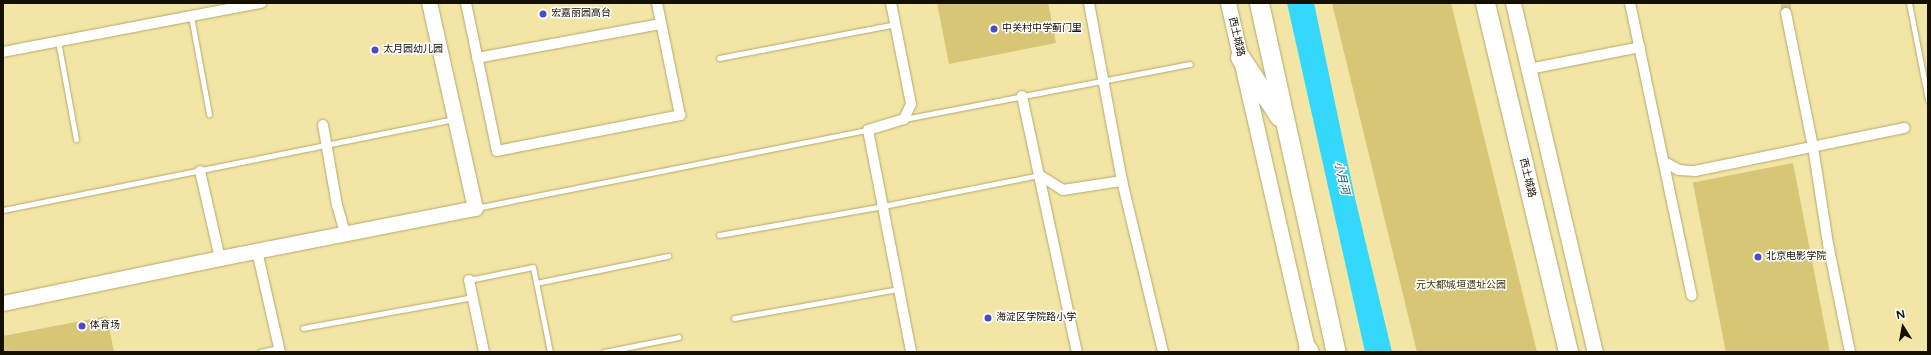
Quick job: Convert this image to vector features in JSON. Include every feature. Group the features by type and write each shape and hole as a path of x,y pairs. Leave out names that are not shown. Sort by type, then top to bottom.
{"highway":[{"path":"1259,3 1336,352"},
{"name":"西土城路","path":"1485,3 1568,352"},
{"path":"1240,57 1285,124"}],"street":[{"path":"3,52 261,3"},
{"path":"3,304 220,258 475,208 429,3"},
{"path":"466,3 497,151 680,115 657,3"},
{"path":"891,3 912,104 904,119 868,130 912,352"},
{"path":"1089,3 1122,181 1163,352"},
{"name":"西土城路","path":"1228,3 1308,351"},
{"path":"1513,3 1595,352"},
{"path":"1630,3 1692,296"},
{"path":"1786,13 1814,147 1828,244 1850,352"},
{"path":"477,58 662,24"},
{"path":"1529,70 1640,47"},
{"path":"1022,96 1077,352"},
{"path":"323,125 325,145 337,205 345,233"},
{"path":"1664,162 1679,170 1695,172 1905,128"},
{"path":"200,171 220,258"},
{"path":"1039,175 1063,190 1122,181"},
{"path":"257,251 280,350"},
{"path":"469,280 484,352"}],"lane":[{"path":"1909,3 1928,100"},
{"path":"191,16 208,114"},
{"path":"720,58 895,24"},
{"path":"58,42 76,139"},
{"path":"904,119 1104,82 1190,64"},
{"path":"3,210 456,119"},
{"path":"475,208 868,130"},
{"path":"719,235 883,206 1039,175"},
{"path":"536,283 668,256"},
{"path":"469,280 533,267 550,352"},
{"path":"734,318 899,289"},
{"path":"303,328 473,297"},
{"path":"604,352 679,337"},
{"path":"260,352 280,350"}],"green space":[{"path":"937,3 1048,3 1056,43 949,64"},
{"name":"元大都城垣遗址公园","path":"1332,3 1451,3 1537,352 1417,352"},
{"path":"1793,163 1830,352 1726,352 1693,182"},
{"name":"体育场","path":"107,316 114,352 3,352 3,336"}],"water":[{"name":"小月河","path":"1287,3 1314,3 1355,198 1392,352 1365,352"}],"tunnel":[{"path":"1786,3 1786,13"}],"place":[{"name":"宏嘉丽园高台","path":"543,14"},
{"name":"中关村中学蓟门里","path":"994,29"},
{"name":"太月园幼儿园","path":"375,50"},
{"name":"北京电影学院","path":"1758,257"},
{"name":"海淀区学院路小学","path":"988,318"},
{"name":"体育场","path":"82,326"}]}
